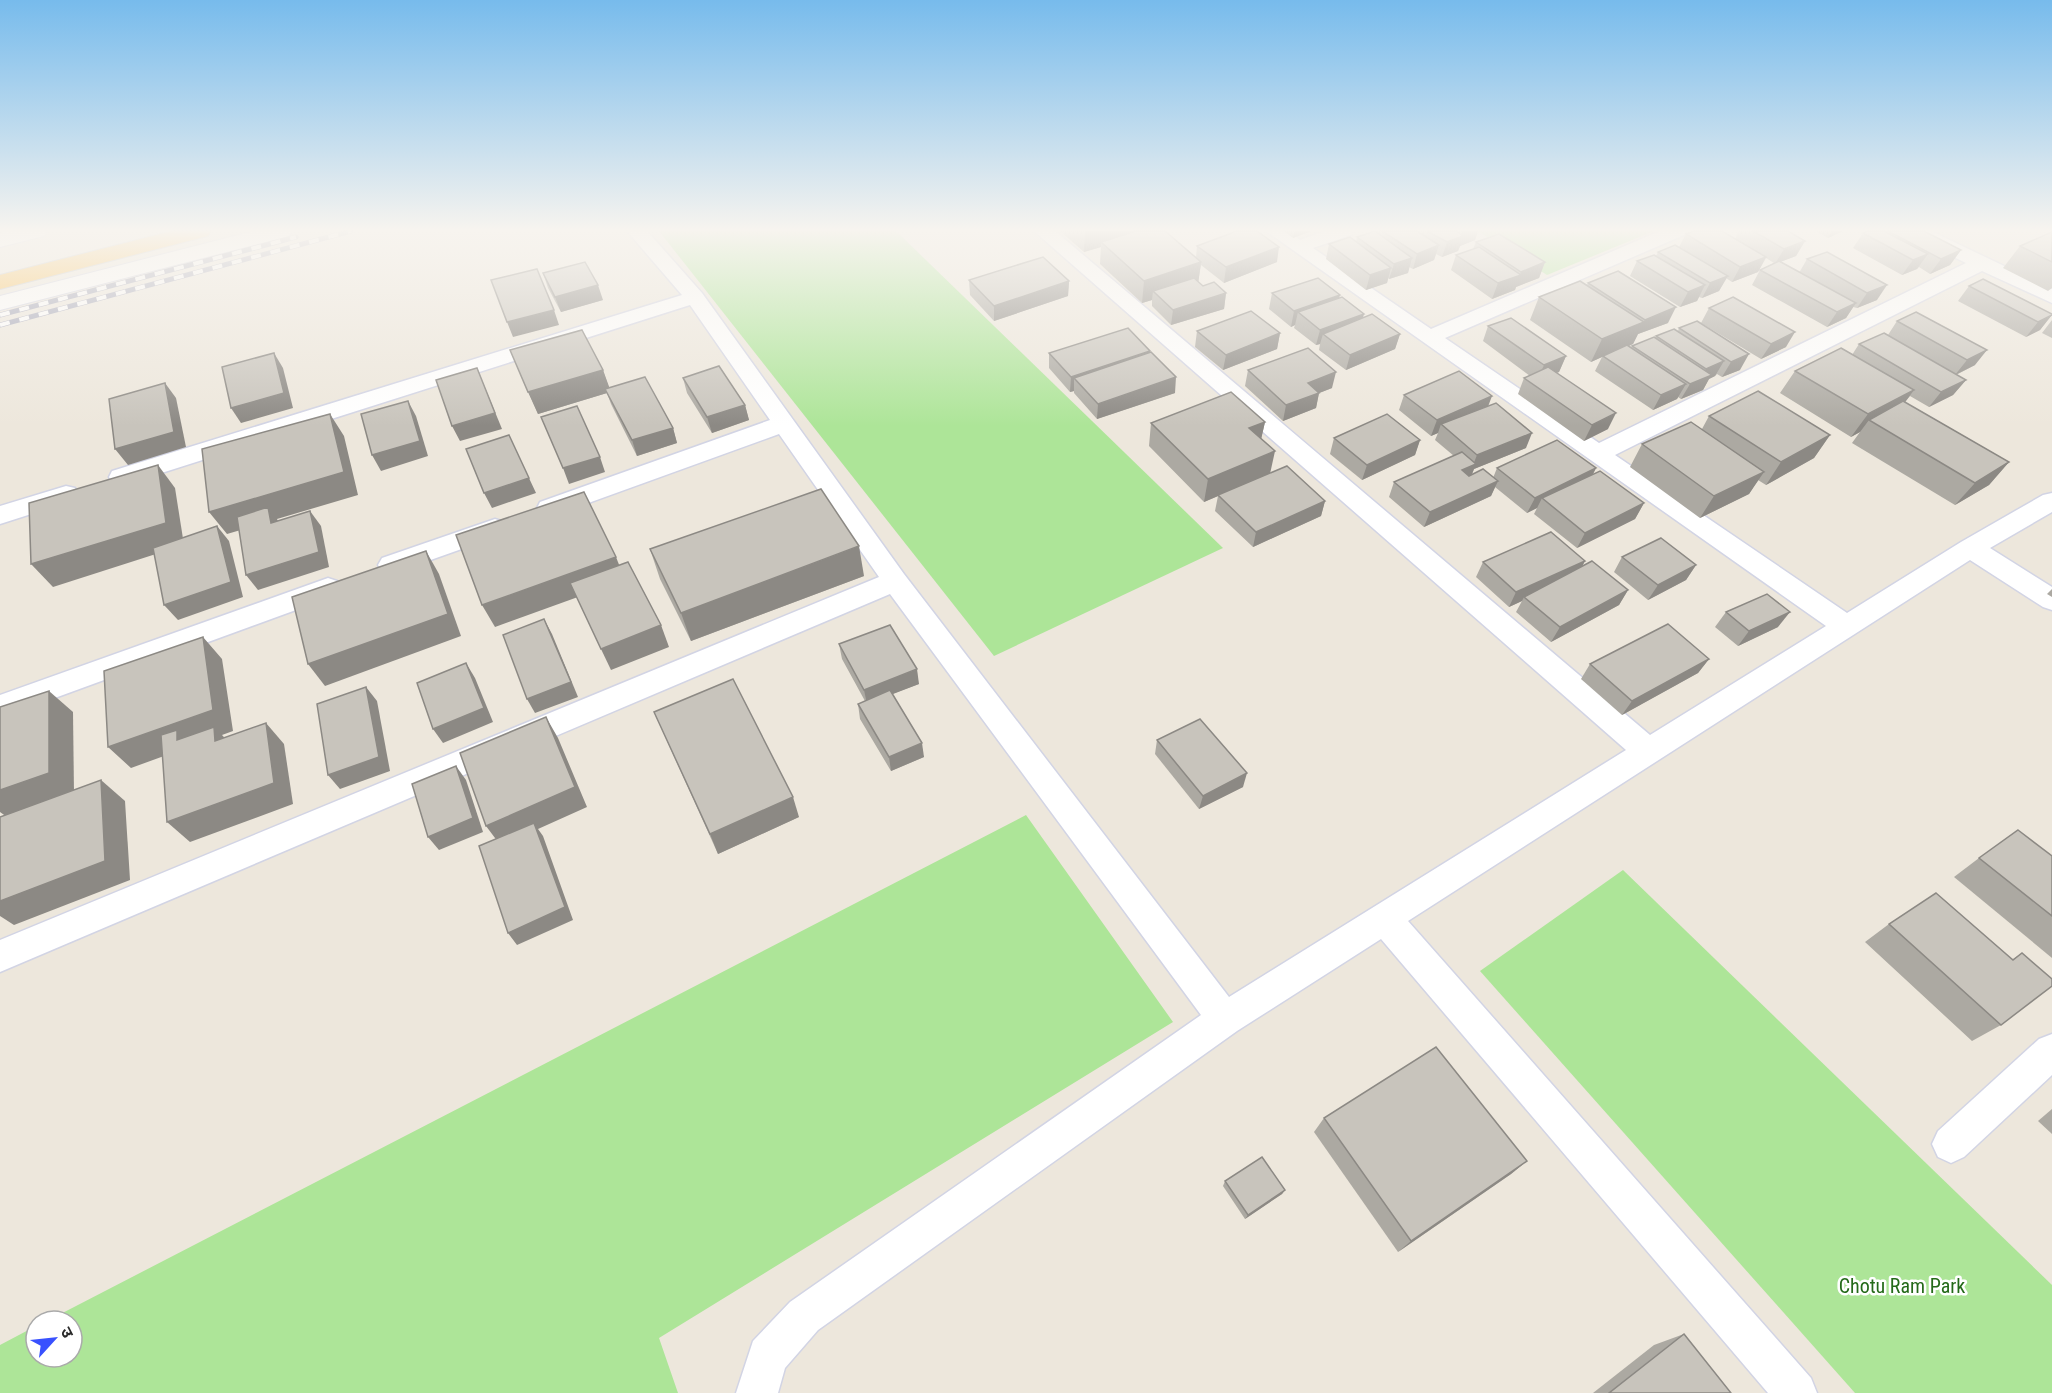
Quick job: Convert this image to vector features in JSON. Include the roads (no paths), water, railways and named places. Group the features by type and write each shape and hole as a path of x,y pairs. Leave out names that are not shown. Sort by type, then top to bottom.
{"main road":[{"path":"0,303 27,296"}],"street":[{"path":"1120,296 1648,751"},
{"path":"1368,296 1846,626"},
{"path":"1429,338 1526,296"},
{"path":"1597,454 1915,296"},
{"path":"0,515 695,297 895,580 1225,1019"},
{"path":"0,707 783,424"},
{"path":"757,1393 768,1356 804,1317 1225,1019 1970,548 2052,501"},
{"path":"1970,548 2052,600"},
{"path":"0,956 895,580"},
{"path":"1384,918 1796,1393"},
{"path":"1951,1144 2052,1052"}],"railway":[{"path":"0,315 72,296"},
{"path":"0,325 108,296"}],"park label":[{"name":"Chotu Ram Park","path":"1902,1286"}]}
